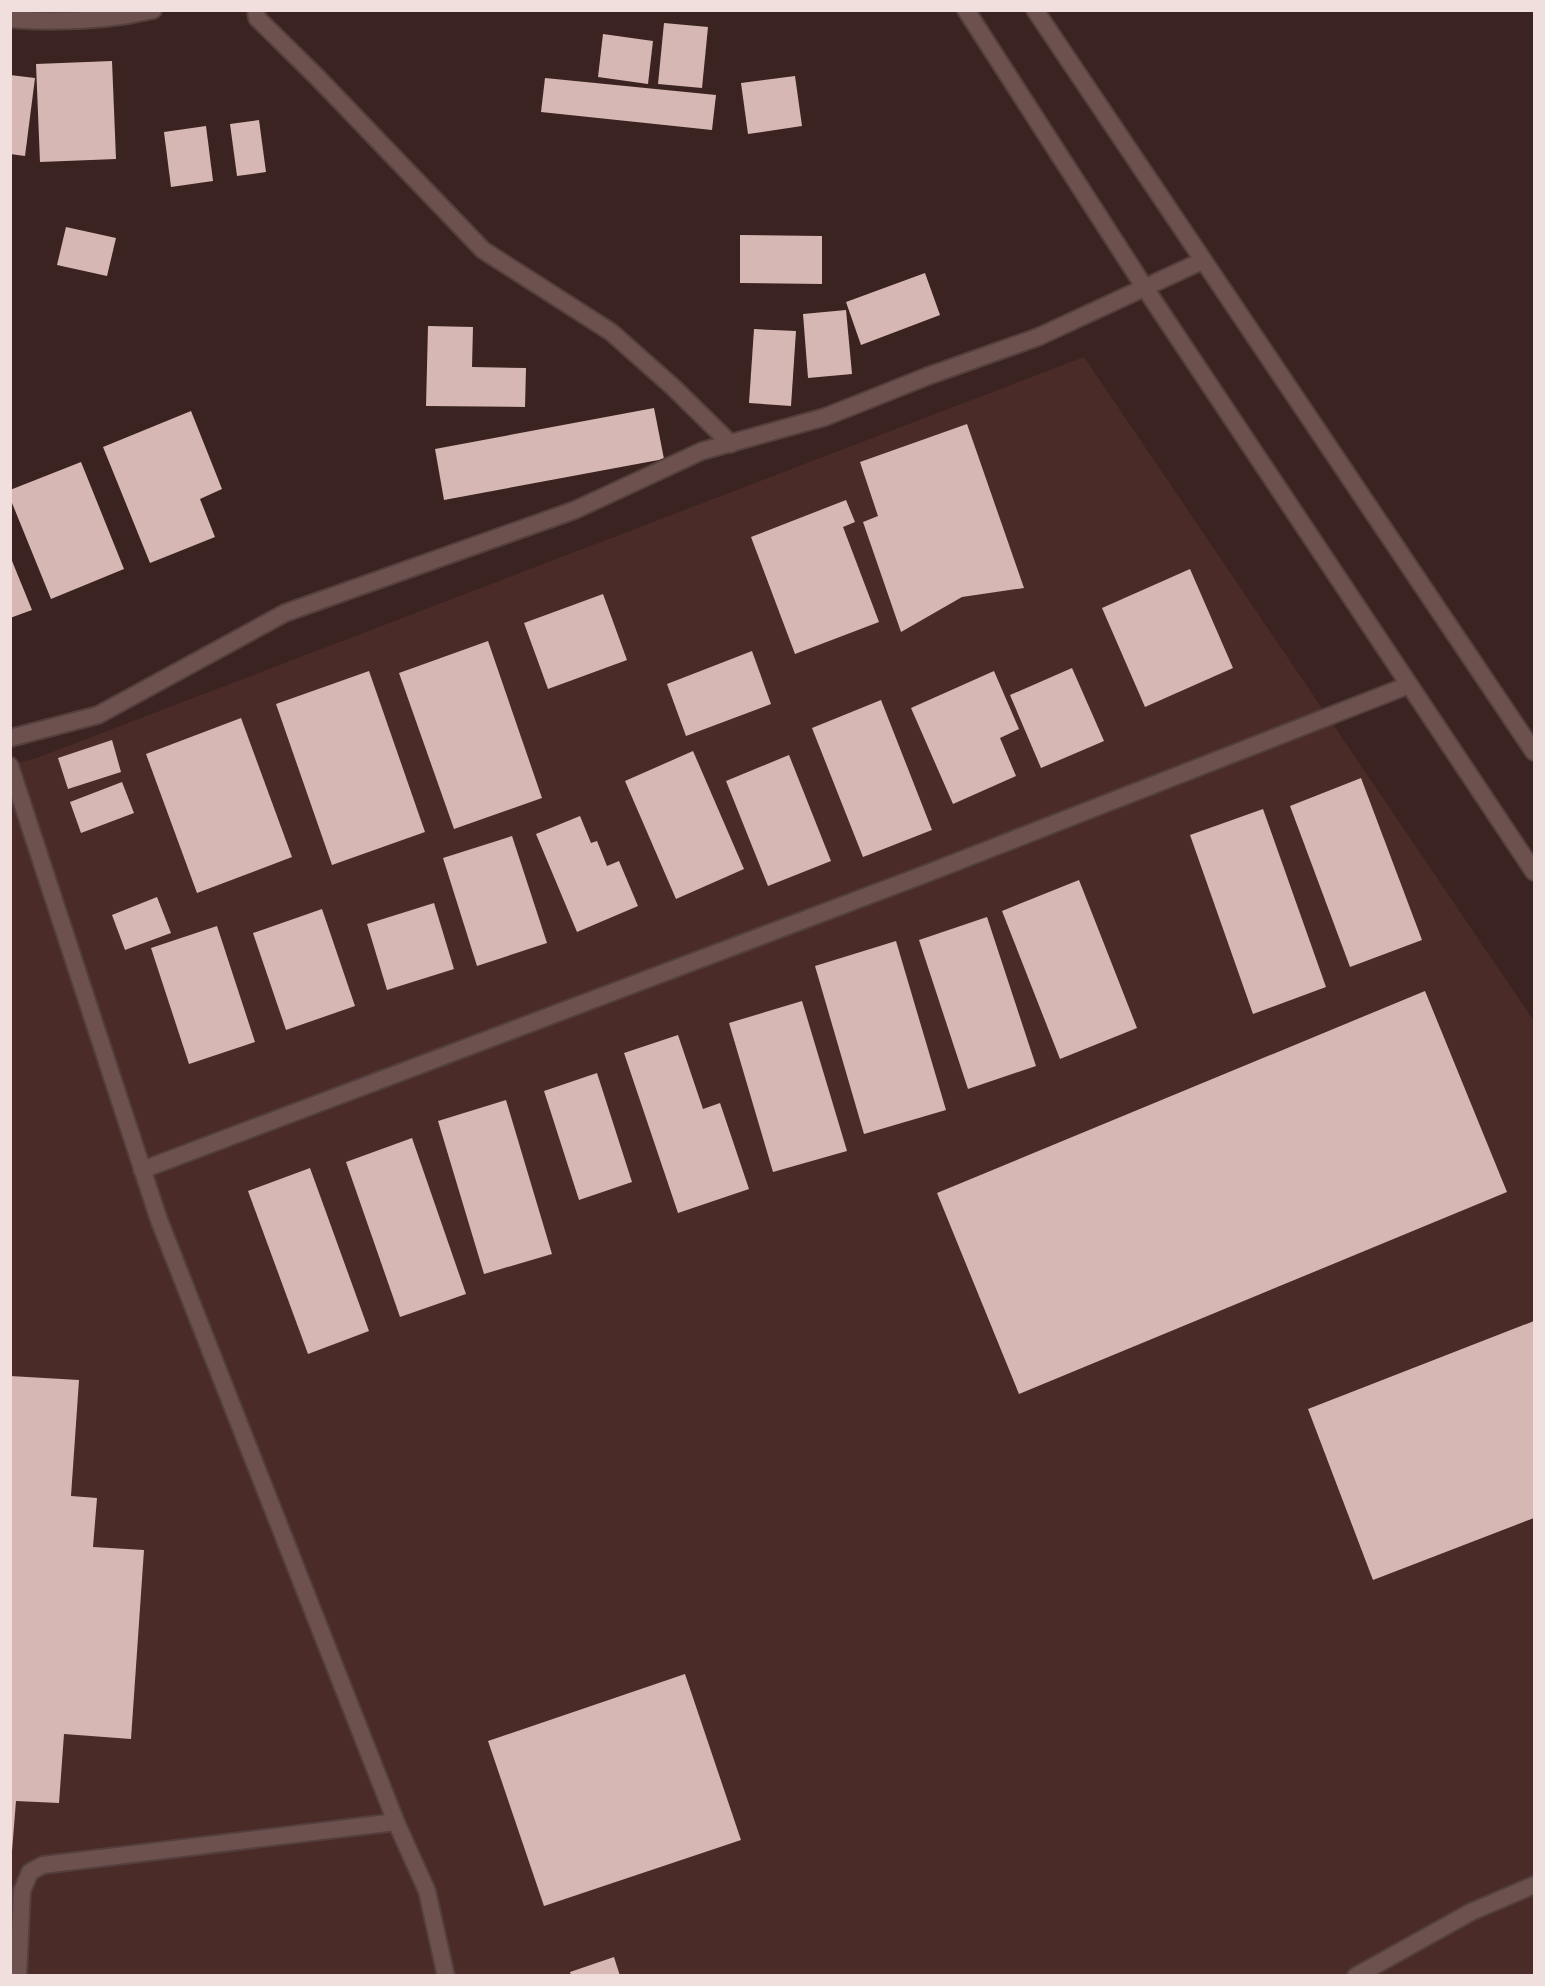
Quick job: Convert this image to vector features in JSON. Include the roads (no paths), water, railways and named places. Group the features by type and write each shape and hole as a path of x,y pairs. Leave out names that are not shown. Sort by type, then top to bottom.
{"street":[{"path":"10,19 46,22 117,18 153,10"},
{"path":"256,10 257,18 318,78 483,250 611,332 673,387 731,444"},
{"path":"966,10 1145,288 1534,872"},
{"path":"1035,10 1534,752"},
{"path":"10,738 98,715 285,614 575,510 702,451 825,417 928,376 1038,337 1202,261"},
{"path":"142,1170 928,873 1410,685"},
{"path":"10,766 163,1231 396,1822 427,1892 446,1976"},
{"path":"18,1976 22,1891 30,1872 44,1865 396,1822"},
{"path":"1356,1976 1471,1912 1534,1886"}]}
